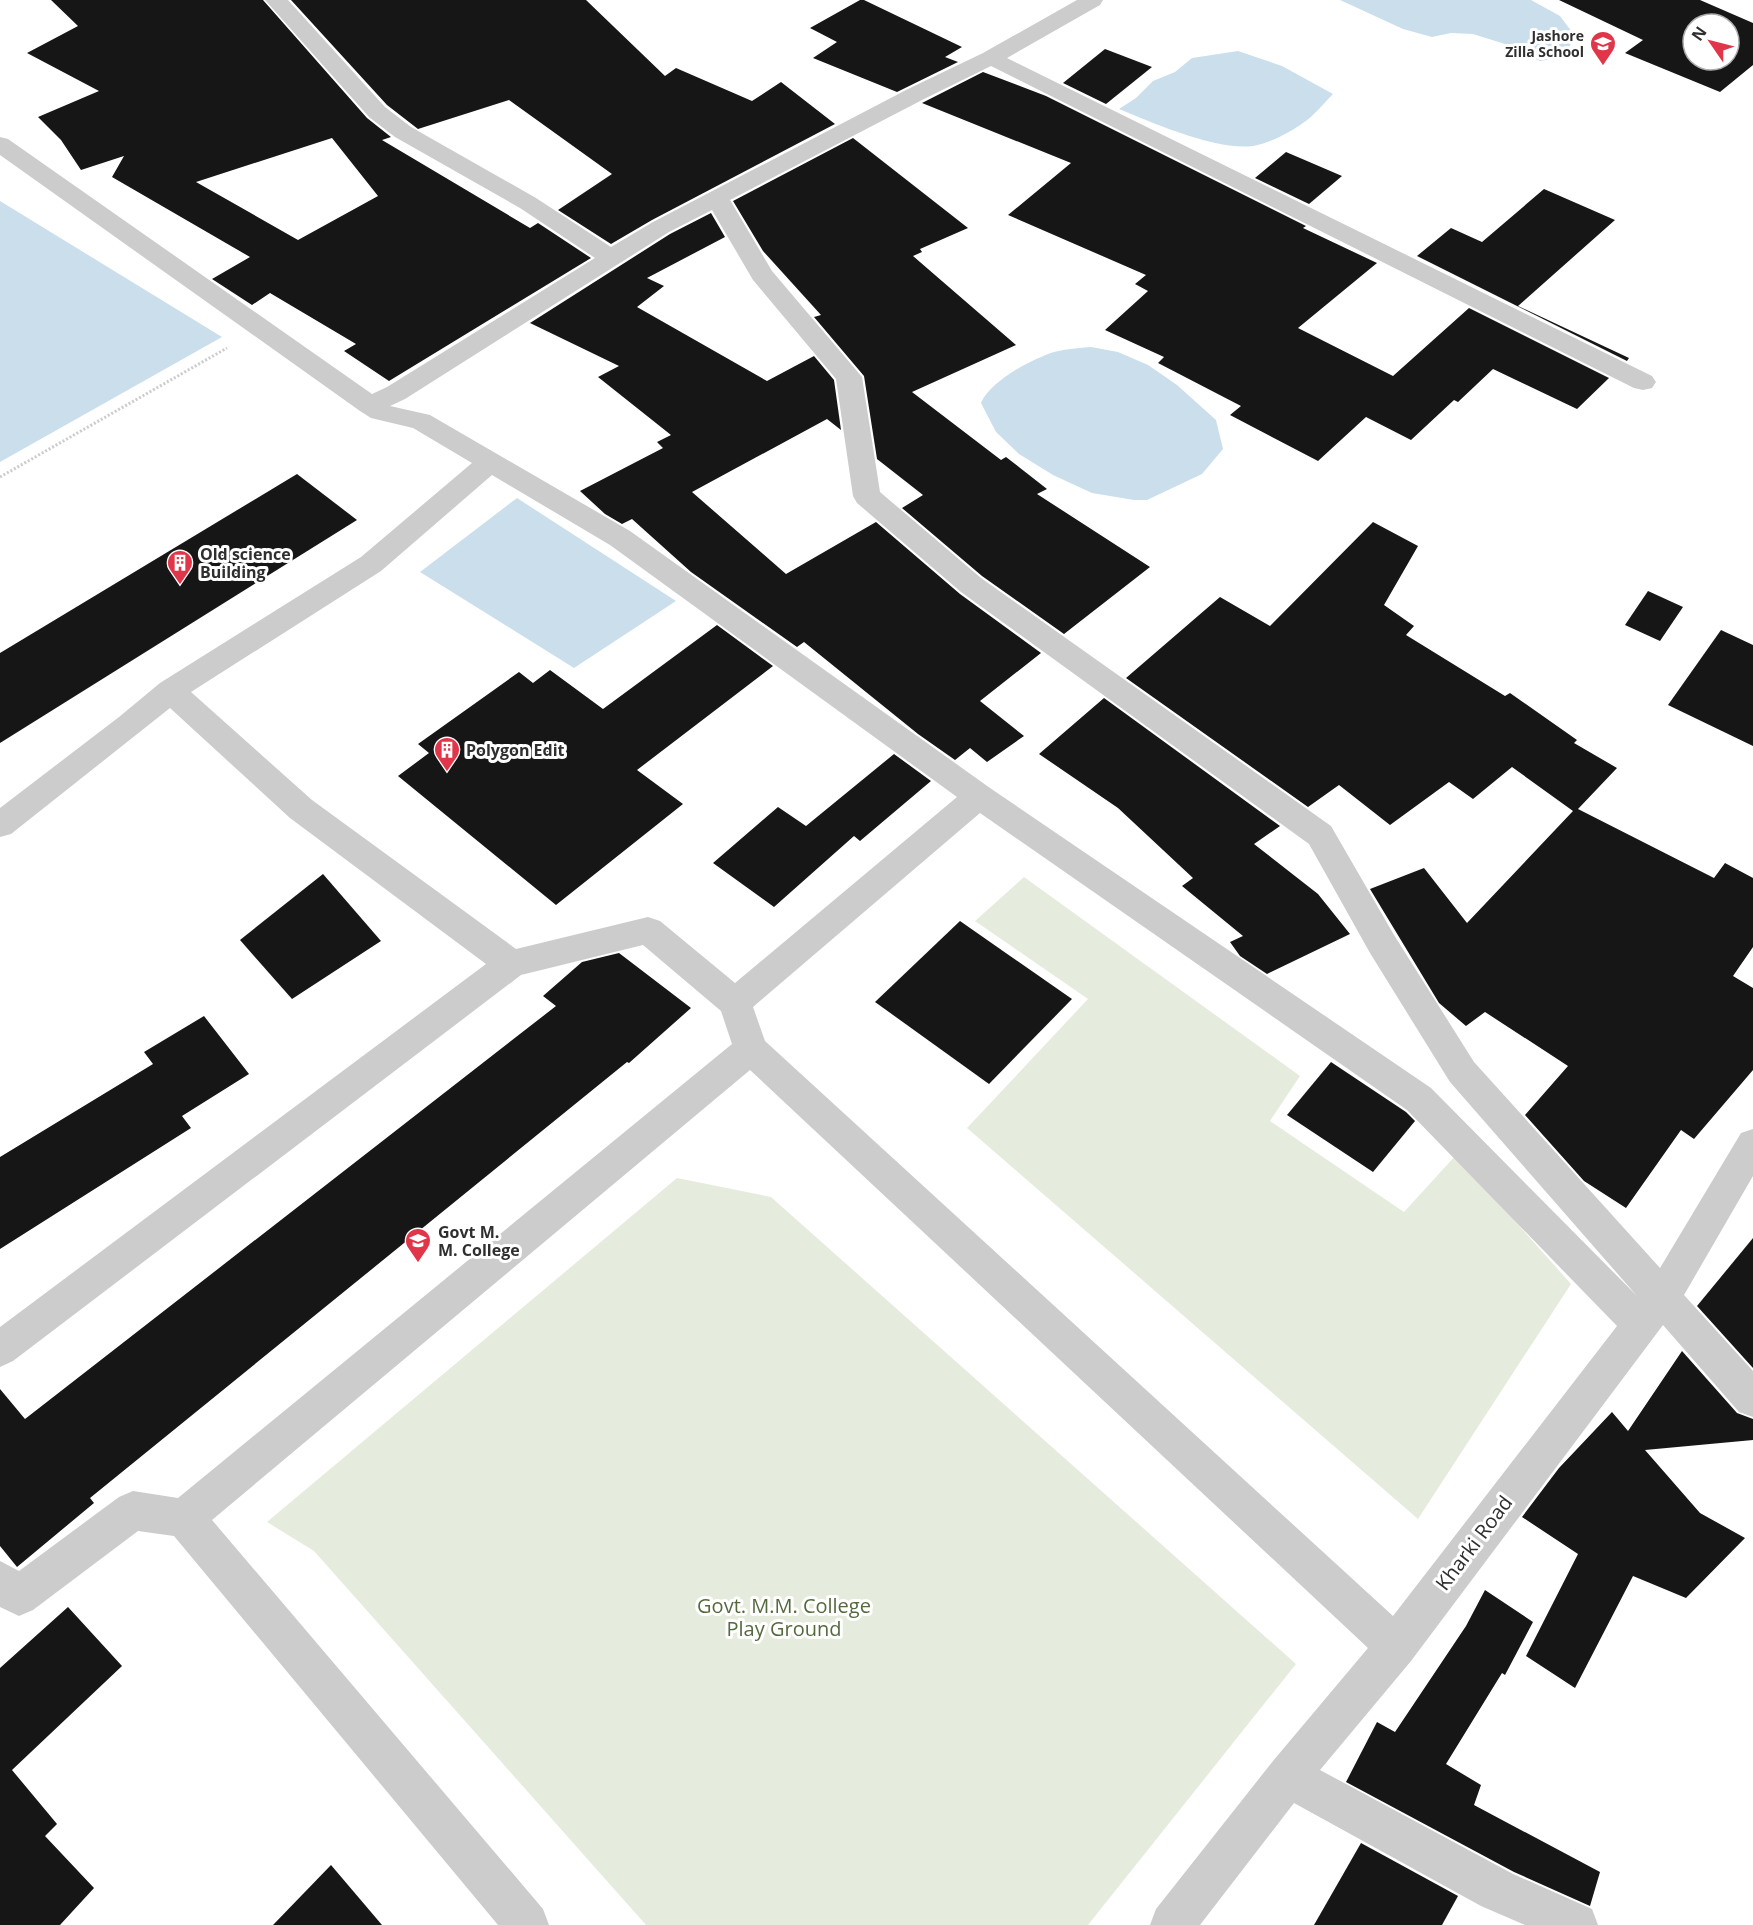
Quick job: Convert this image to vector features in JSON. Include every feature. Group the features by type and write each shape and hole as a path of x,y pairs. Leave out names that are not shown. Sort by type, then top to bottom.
{"street":[{"path":"276,0 377,112 403,132 528,203 611,258"},
{"path":"369,405 396,393 661,226 916,94 992,58 1092,0"},
{"path":"992,58 1643,382"},
{"path":"0,144 380,412 421,421 620,538 979,796 1419,1099 1753,1399"},
{"path":"717,198 762,275 849,377 867,496 971,585 1320,835 1382,944 1462,1072 1652,1310"},
{"path":"0,825 130,725 170,691 371,564 490,462"},
{"path":"170,691 301,809 511,964"},
{"path":"735,1003 979,796"},
{"path":"0,1349 511,964 648,930 735,1003 751,1048 1396,1646"},
{"path":"184,1518 751,1048"},
{"name":"Kharki Road","path":"1172,1925 1288,1776 1396,1646 1652,1310 1753,1144"},
{"path":"0,1581 19,1596 133,1511 184,1518 527,1925"},
{"path":"1288,1776 1497,1890 1576,1925"}],"path":[{"path":"0,477 262,329"}],"green space":[{"path":"1024,877 1300,1076 1270,1121 1404,1212 1456,1155 1571,1284 1418,1519 967,1128 1088,999 975,921"},
{"name":"Govt. M.M. College Play Ground","path":"677,1178 771,1197 1296,1664 1088,1925 646,1925 314,1551 267,1522"}],"water":[{"path":"1340,0 1531,0 1560,16 1575,36 1564,57 1540,61 1505,44 1473,34 1451,33 1432,37 1403,29"},
{"path":"1238,51 1282,66 1333,94 1298,127 1273,140 1253,146 1238,146 1204,140 1119,109 1136,98 1153,81 1175,72 1192,58"},
{"path":"0,201 222,337 0,462"},
{"path":"1091,347 1118,352 1148,365 1177,385 1216,420 1223,449 1202,474 1147,500 1092,493 1053,475 1019,454 996,432 981,403 993,387 1024,365 1045,355 1063,350"},
{"path":"517,498 676,601 574,668 420,572"}],"building":[{"path":"51,0 263,0 367,118 391,137 382,140 530,228 538,223 591,258 389,381 344,351 356,344 270,293 252,305 212,279 250,257 112,177 124,156 81,170 61,140 38,117 99,91 27,53 78,26","holes":["332,138 378,196 298,240 196,182"]},
{"path":"291,0 586,0 665,76 676,68 752,101 781,82 835,124 611,244 558,210 612,174 509,100 418,129 387,105"},
{"path":"860,0 962,47 945,57 958,62 897,92 813,58 837,42 810,28"},
{"path":"1559,0 1700,0 1728,12 1681,12 1681,72 1741,72 1741,18 1753,23 1753,65 1720,92 1625,53 1643,40"},
{"path":"1105,49 1152,67 1106,104 1063,83"},
{"path":"983,72 1046,96 1306,226 1303,228 1377,263 1298,328 1393,376 1469,308 1609,378 1577,409 1493,369 1458,402 1454,400 1411,440 1366,417 1318,461 1230,415 1241,406 1158,363 1164,357 1105,330 1148,291 1135,284 1146,275 1008,215 1071,163 922,103"},
{"path":"853,138 968,228 920,249 922,252 913,256 1016,345 912,392 1001,460 1006,457 1047,489 1037,494 1150,567 1064,634 982,576 902,508 923,495 877,459 864,376 814,317 821,315 763,251 733,201"},
{"path":"1286,152 1342,176 1309,204 1255,178"},
{"path":"1544,189 1615,220 1518,306 1629,358 1627,361 1417,256 1451,228 1482,242"},
{"path":"711,213 725,237 647,278 664,286 637,307 767,381 814,356 834,380 841,430 827,419 692,492 786,574 876,522 960,594 1041,653 980,701 1024,736 987,762 970,748 955,760 918,734 804,642 797,647 691,572 632,519 622,524 605,514 580,491 663,448 657,442 671,435 598,377 619,366 530,323 670,234"},
{"name":"Old science Building","path":"297,474 357,520 0,743 0,653"},
{"path":"1373,522 1418,546 1384,605 1414,626 1406,635 1505,696 1510,693 1577,740 1574,743 1617,768 1578,809 1714,878 1725,863 1753,878 1753,947 1733,976 1753,988 1753,1070 1694,1139 1681,1130 1626,1208 1584,1181 1525,1115 1568,1066 1485,1012 1466,1026 1439,1003 1370,889 1424,868 1467,923 1573,811 1512,767 1473,799 1449,782 1390,825 1339,785 1308,807 1126,678 1220,597 1270,626"},
{"path":"1648,591 1683,607 1660,641 1625,625"},
{"name":"Polygon Edit","path":"717,625 773,666 637,770 683,804 556,905 398,776 429,753 418,744 519,672 533,683 550,670 603,709"},
{"path":"1721,630 1753,645 1753,746 1668,705"},
{"path":"1104,698 1280,826 1254,844 1318,894 1350,934 1267,974 1240,956 1230,942 1243,936 1182,886 1193,878 1118,808 1039,754"},
{"path":"894,754 931,781 860,841 854,836 774,907 713,863 778,807 806,826"},
{"path":"323,874 381,941 292,999 240,940"},
{"path":"960,921 1072,999 989,1084 875,1002"},
{"path":"619,953 691,1008 629,1063 627,1062 90,1498 94,1503 17,1567 0,1546 0,1389 25,1419 556,1006 543,996 582,962"},
{"path":"204,1016 249,1074 182,1116 191,1128 0,1249 0,1157 153,1064 144,1052"},
{"path":"1331,1062 1406,1112 1415,1121 1373,1172 1287,1115"},
{"path":"1753,1238 1753,1368 1697,1306"},
{"path":"1682,1351 1737,1413 1753,1419 1753,1440 1645,1450 1700,1513 1745,1538 1686,1598 1633,1576 1575,1688 1526,1656 1578,1554 1522,1517 1559,1468 1612,1412 1628,1431"},
{"path":"1485,1590 1533,1622 1505,1675 1502,1673 1446,1764 1481,1785 1474,1805 1600,1872 1590,1906 1514,1872 1346,1782 1377,1722 1395,1732 1466,1626"},
{"path":"68,1607 122,1666 12,1770 57,1824 45,1836 94,1888 60,1925 0,1925 0,1668"},
{"path":"1361,1843 1458,1896 1442,1925 1314,1925"},
{"path":"331,1865 382,1925 273,1925"}],"place":[{"name":"Jashore Zilla School","path":"1603,67"},
{"name":"Old science Building","path":"180,586"},
{"name":"Polygon Edit","path":"447,773"},
{"name":"Govt M. M. College","path":"418,1264"}]}
